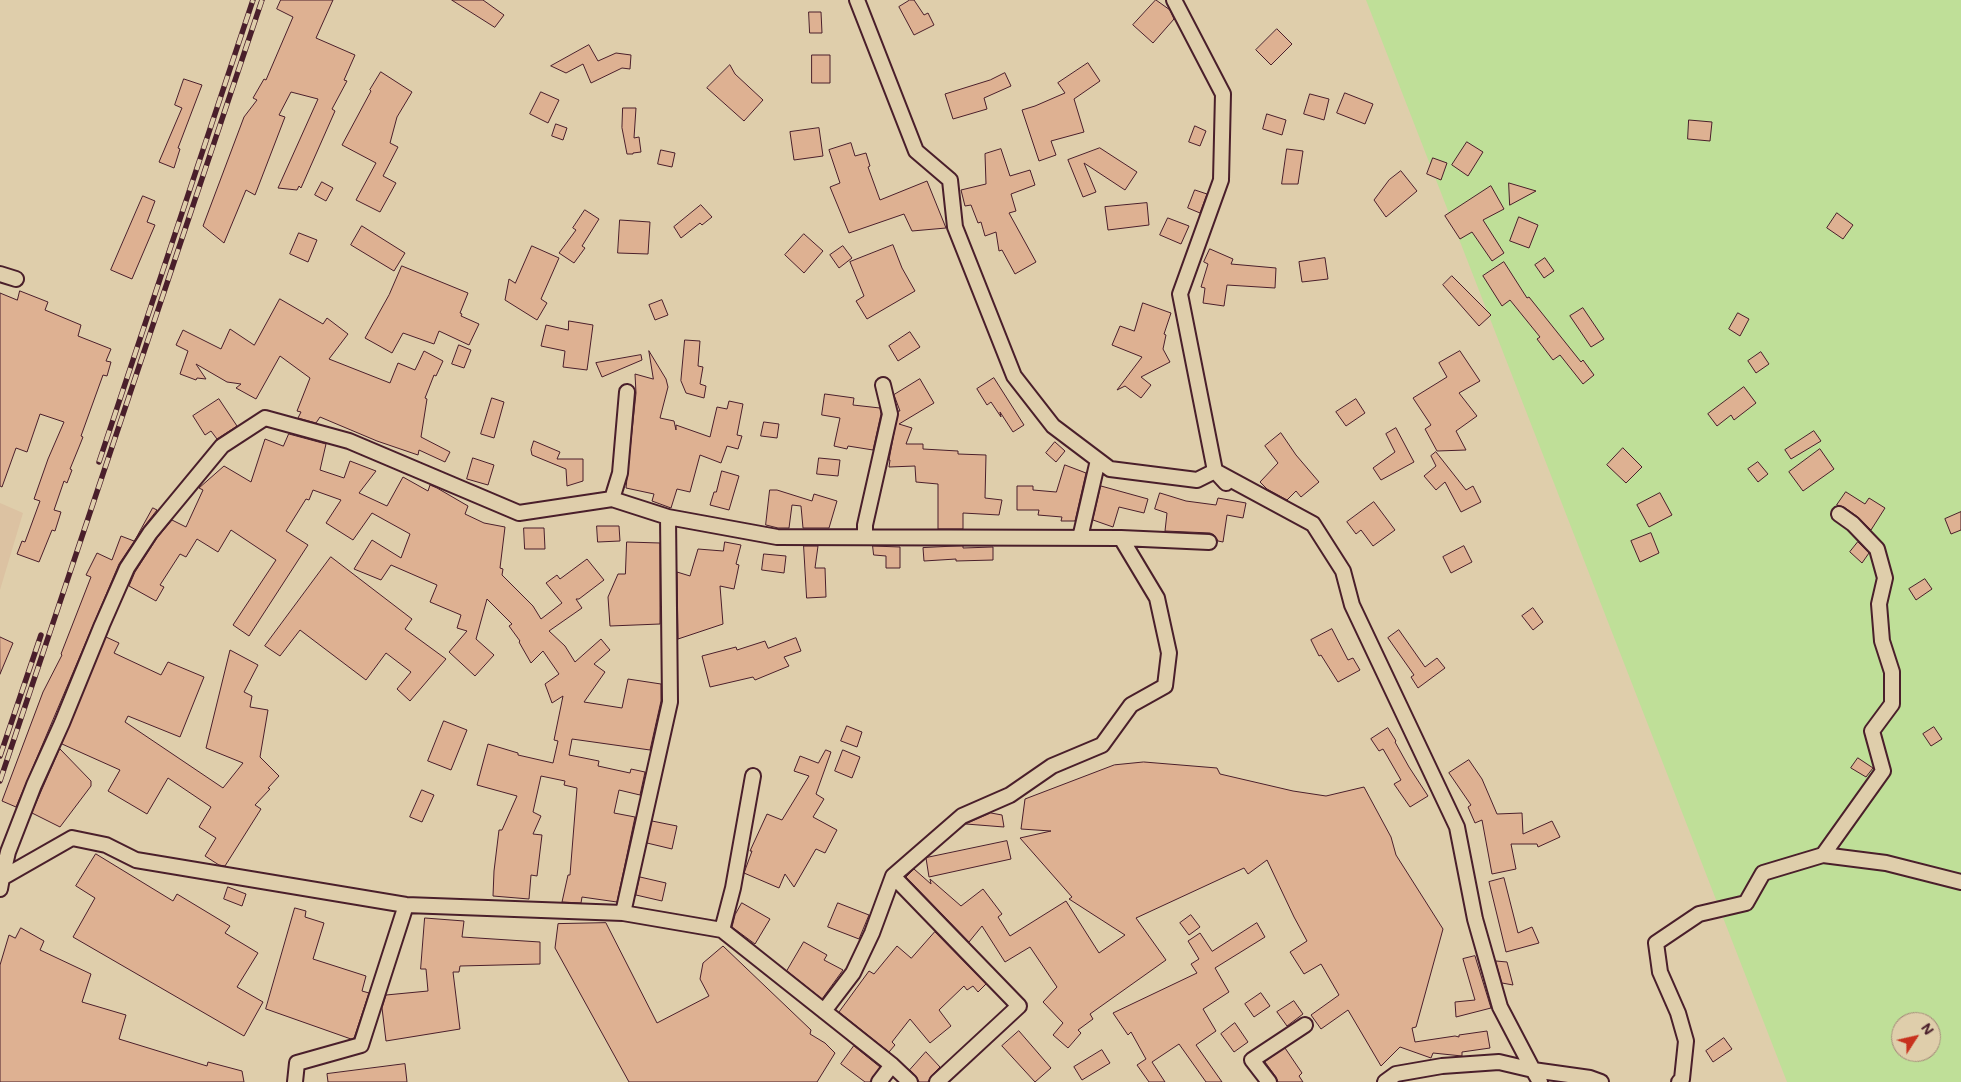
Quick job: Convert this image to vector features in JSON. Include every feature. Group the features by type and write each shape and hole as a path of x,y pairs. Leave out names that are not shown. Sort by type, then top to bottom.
{"street":[{"path":"857,0 916,151 950,180 955,227 1014,376 1053,426 1110,469 1197,480 1215,471"},
{"path":"1174,0 1223,94 1221,180 1180,294 1215,471 1226,483"},
{"path":"0,274 16,280"},
{"path":"865,537 865,525 890,414 883,385"},
{"path":"612,498 620,473 627,392"},
{"path":"1,884 8,852 34,785 62,724 127,568 150,533 222,446 265,418 349,441 518,514 612,498 668,517 777,537 1121,538 1209,542"},
{"path":"1080,538 1098,460"},
{"path":"1215,471 1313,524 1343,571 1352,605 1443,802 1457,827 1476,919 1500,1007 1536,1076"},
{"path":"1823,855 1883,771 1872,731 1892,704 1892,672 1882,640 1878,604 1885,578 1877,548 1853,524 1839,514"},
{"path":"623,913 670,702 668,517"},
{"path":"824,1011 853,973 872,933 894,876 962,816 1010,795 1052,766 1102,745 1131,705 1165,686 1169,653 1157,598 1121,538"},
{"path":"722,930 733,888 753,776"},
{"path":"1,884 72,838 106,845 136,860 406,905 623,913 722,930 892,1065 910,1082"},
{"path":"1679,1082 1682,1079 1686,1041 1678,1013 1660,972 1656,943 1699,914 1746,903 1763,873 1823,855 1886,863 1961,882"},
{"path":"894,876 1020,1006 937,1082"},
{"path":"295,1082 297,1063 361,1045 406,905"},
{"path":"1269,1082 1252,1060 1305,1025"},
{"path":"1385,1082 1396,1074 1442,1066 1499,1062 1536,1076 1590,1078 1600,1082"},
{"path":"879,1082 892,1065"}],"shaded area":[{"path":"0,503 23,513 0,590"}],"green space":[{"path":"1366,0 1961,0 1961,1082 1787,1082"}],"building":[{"path":"281,0 333,0 316,38 355,55 344,80 347,81 332,109 335,111 301,188 299,186 297,190 278,188 318,99 291,92 279,115 285,117 255,195 246,190 224,243 203,226 244,117 257,100 253,98 264,79 266,80 293,17 277,9"},
{"path":"452,0 483,0 504,15 495,27"},
{"path":"910,0 914,0 924,15 928,13 934,25 914,35 899,7"},
{"path":"1156,0 1170,10 1174,19 1153,43 1133,25"},
{"path":"809,12 821,12 822,33 810,33"},
{"path":"1277,29 1292,44 1271,65 1256,50"},
{"path":"589,45 598,61 616,53 631,55 630,69 622,68 591,83 583,64 566,73 551,66"},
{"path":"812,55 830,55 830,83 812,83"},
{"path":"1088,63 1100,81 1074,99 1084,132 1051,141 1056,155 1039,161 1022,110 1065,93 1058,83"},
{"path":"730,65 735,74 763,100 744,121 707,88"},
{"path":"381,72 412,92 397,117 390,143 398,147 383,176 396,183 380,212 356,200 376,163 342,145"},
{"path":"1005,73 1011,86 984,98 987,109 953,119 945,94 990,80"},
{"path":"184,79 202,85 178,148 180,149 174,168 159,162 182,108 175,105"},
{"path":"541,92 559,100 548,123 530,114"},
{"path":"1345,93 1373,104 1365,124 1337,113"},
{"path":"1310,94 1329,99 1324,120 1304,114"},
{"path":"623,108 636,108 634,138 639,137 641,152 627,154 622,128"},
{"path":"1267,114 1286,120 1282,135 1263,129"},
{"path":"1689,120 1712,122 1710,141 1688,139"},
{"path":"556,124 567,128 563,140 552,136"},
{"path":"1195,126 1206,131 1200,146 1189,142"},
{"path":"819,128 823,156 794,160 790,132"},
{"path":"1467,142 1483,152 1468,176 1452,165"},
{"path":"851,143 855,156 866,153 870,166 868,167 880,200 927,181 946,228 912,231 904,214 849,233 830,187 840,183 829,150"},
{"path":"1100,148 1137,172 1125,190 1084,163 1096,192 1083,197 1068,160"},
{"path":"1001,149 1010,176 1030,170 1035,185 1011,194 1016,211 1009,213 1036,262 1015,274 1002,250 999,251 996,232 985,236 981,222 978,223 971,205 965,206 961,190 986,184 985,154"},
{"path":"1287,149 1303,151 1298,184 1282,184"},
{"path":"661,150 675,153 672,167 658,164"},
{"path":"1433,158 1447,163 1441,180 1427,174"},
{"path":"1401,171 1417,191 1386,217 1374,200 1389,180"},
{"path":"322,182 333,188 326,201 315,195"},
{"path":"1509,183 1536,191 1510,205"},
{"path":"1491,186 1504,209 1483,220 1504,253 1492,261 1472,232 1460,239 1445,216"},
{"path":"1195,190 1207,194 1200,213 1188,208"},
{"path":"143,196 155,201 147,222 155,225 132,279 111,270"},
{"path":"1147,203 1149,225 1108,230 1105,207"},
{"path":"701,205 712,217 702,225 700,223 681,238 674,227"},
{"path":"585,210 599,219 582,246 585,248 574,263 559,253 576,230 573,228"},
{"path":"1837,213 1853,225 1843,239 1827,228"},
{"path":"1519,217 1538,225 1529,248 1510,241"},
{"path":"1168,218 1189,226 1181,244 1160,235"},
{"path":"620,220 650,222 648,254 618,253"},
{"path":"362,226 405,253 394,271 351,245"},
{"path":"299,233 317,240 308,262 290,254"},
{"path":"804,234 823,251 804,273 785,255"},
{"path":"893,245 902,268 915,291 867,319 856,301 864,296 850,262"},
{"path":"532,246 559,258 541,299 547,303 537,320 505,300 509,279 515,283"},
{"path":"843,246 852,258 839,268 830,255"},
{"path":"1210,249 1233,259 1231,264 1276,268 1275,288 1227,285 1224,306 1203,303 1205,288 1201,287 1208,264 1204,262"},
{"path":"1325,258 1328,279 1302,282 1299,262"},
{"path":"1545,258 1554,271 1544,278 1535,265"},
{"path":"1504,262 1527,298 1529,297 1581,362 1583,360 1594,375 1583,384 1560,355 1553,360 1537,339 1540,337 1510,300 1502,306 1483,276"},
{"path":"402,266 468,293 460,313 462,314 461,316 479,324 469,345 439,331 434,344 403,333 392,353 365,338 389,295"},
{"path":"1452,276 1491,315 1479,326 1443,285"},
{"path":"20,291 48,302 45,310 81,325 78,336 111,349 106,361 111,362 107,376 103,375 81,436 83,437 70,469 72,470 67,483 64,481 54,510 61,512 55,531 52,530 39,562 17,554 22,541 25,542 40,501 34,499 64,422 40,414 27,452 16,448 2,487 0,486 0,293 17,300"},
{"path":"280,299 323,324 327,318 348,334 329,359 390,383 398,363 415,370 424,351 443,361 436,376 434,375 425,398 427,399 421,437 450,452 445,462 419,450 418,455 377,441 320,417 316,423 298,418 301,412 297,411 310,378 280,356 256,399 236,388 241,384 227,382 196,364 206,379 197,378 196,380 180,374 188,351 176,345 183,330 221,349 230,329 254,345"},
{"path":"662,300 668,315 655,320 649,305"},
{"path":"1143,303 1171,313 1164,334 1166,335 1163,349 1170,362 1141,377 1151,385 1141,398 1125,386 1117,390 1142,357 1112,345 1120,326 1134,331"},
{"path":"1583,308 1604,339 1591,347 1570,316"},
{"path":"1738,313 1749,319 1740,336 1729,329"},
{"path":"569,321 593,325 587,370 563,367 565,351 541,346 546,325 568,330"},
{"path":"910,332 920,347 898,361 889,346"},
{"path":"685,340 700,341 698,366 703,367 700,384 706,386 704,398 686,393 681,381"},
{"path":"459,345 471,350 464,368 452,364"},
{"path":"649,351 666,379 668,387 660,418 674,421 676,430 676,425 710,437 717,407 727,409 729,401 743,404 737,435 742,436 738,449 727,446 721,463 700,455 690,492 677,489 671,508 652,501 654,494 626,488 636,393 635,374 653,379"},
{"path":"1460,351 1480,381 1459,393 1477,416 1456,431 1466,450 1437,451 1425,429 1431,425 1413,398 1447,377 1439,363"},
{"path":"1761,352 1769,364 1756,373 1748,361"},
{"path":"641,355 642,360 602,377 596,363"},
{"path":"994,378 1024,425 1013,432 1000,412 1001,417 991,402 987,405 977,389"},
{"path":"920,379 934,403 899,424 912,428 906,444 923,444 923,449 958,451 958,454 986,455 985,498 1002,500 999,515 963,513 963,529 938,529 938,484 916,482 915,466 889,467 898,411 900,411 894,395"},
{"path":"1744,387 1756,403 1734,420 1731,415 1717,426 1708,414"},
{"path":"825,394 854,398 853,405 880,408 881,414 873,450 848,446 847,449 834,446 840,418 822,415"},
{"path":"492,398 504,402 494,438 481,434"},
{"path":"219,399 237,426 217,439 211,431 205,435 193,416"},
{"path":"1356,399 1365,413 1346,426 1336,412"},
{"path":"764,422 779,424 777,438 761,436"},
{"path":"1396,428 1414,462 1381,480 1373,468 1395,452 1386,434"},
{"path":"1814,431 1821,441 1791,459 1785,450"},
{"path":"1281,433 1296,455 1319,482 1301,497 1296,491 1287,500 1267,489 1260,482 1278,463 1265,446"},
{"path":"289,434 326,444 320,470 344,478 350,461 376,471 359,493 387,506 403,477 428,491 430,485 437,488 468,506 465,514 484,523 505,527 500,568 503,569 502,575 533,606 541,619 562,603 546,583 557,575 560,579 587,559 604,580 579,599 576,599 582,608 549,631 565,646 575,662 601,639 610,650 594,664 605,672 584,702 622,708 628,679 661,684 661,701 650,750 572,739 569,755 599,761 598,766 630,773 631,769 645,772 640,795 619,790 614,813 635,817 617,902 582,897 581,903 562,902 568,875 570,875 577,788 564,785 565,781 541,776 533,812 541,816 533,834 542,835 537,876 531,875 529,899 493,896 499,830 502,830 517,796 477,785 488,744 518,753 518,755 553,763 558,741 554,740 563,696 552,703 545,684 559,674 543,651 531,663 520,641 509,626 512,624 487,599 476,639 494,655 475,676 449,652 467,631 457,628 461,615 430,602 437,585 391,565 381,580 354,569 372,540 401,558 410,534 372,513 353,540 326,523 341,500 313,490 309,500 306,499 286,531 308,545 249,636 233,625 276,560 231,530 218,552 197,539 186,557 180,554 160,585 164,587 156,601 129,586 135,572 157,538 172,520 186,527 203,490 199,488 224,466 251,482 265,439 283,446"},
{"path":"534,441 560,452 557,459 583,459 583,481 567,486 566,469 532,455 531,450"},
{"path":"1055,442 1065,451 1056,462 1046,453"},
{"path":"1623,448 1642,467 1626,483 1607,465"},
{"path":"1820,449 1834,469 1803,491 1789,472"},
{"path":"1436,452 1466,490 1473,486 1481,502 1461,512 1445,482 1436,490 1424,476 1436,466 1431,456"},
{"path":"473,458 494,465 488,485 467,479"},
{"path":"819,458 840,460 838,476 817,474"},
{"path":"1758,462 1768,474 1758,482 1748,469"},
{"path":"1065,465 1086,473 1075,521 1061,521 1062,517 1038,515 1039,510 1017,510 1017,486 1033,486 1033,490 1056,492"},
{"path":"722,471 739,476 729,510 710,505"},
{"path":"1101,486 1148,499 1144,513 1119,507 1113,527 1093,520"},
{"path":"770,490 777,490 812,501 814,494 837,501 829,528 803,528 801,506 792,505 789,528 766,525"},
{"path":"1846,492 1865,504 1869,498 1885,508 1871,530 1858,517 1844,507 1837,505"},
{"path":"1160,493 1186,501 1216,505 1218,498 1246,503 1243,518 1227,515 1223,542 1218,541 1210,533 1165,531 1167,513 1155,509"},
{"path":"1660,493 1672,515 1649,527 1637,505"},
{"path":"1374,502 1395,530 1373,546 1361,530 1356,534 1347,522"},
{"path":"153,508 157,510 119,564 16,807 2,801 43,692 62,655 91,577 86,575 97,553 112,560 121,536 134,541"},
{"path":"1961,512 1961,530 1951,534 1945,519"},
{"path":"597,526 619,526 620,541 598,542"},
{"path":"524,528 544,528 545,549 525,549"},
{"path":"1651,533 1659,553 1640,562 1631,541"},
{"path":"627,542 660,543 660,624 610,626 608,597 618,574 625,574"},
{"path":"725,542 741,545 736,564 739,565 734,589 720,586 723,624 678,639 677,572 690,576 698,549 723,551"},
{"path":"1858,542 1869,553 1862,563 1850,552"},
{"path":"804,546 818,546 815,568 825,568 826,597 807,598"},
{"path":"873,546 900,547 900,568 886,568 886,556 874,555"},
{"path":"963,546 963,548 993,547 993,560 956,561 956,559 924,561 923,548"},
{"path":"1464,546 1472,562 1451,573 1443,557"},
{"path":"764,554 786,556 784,573 762,570"},
{"path":"331,557 412,619 405,629 446,659 410,701 397,689 411,672 386,653 366,680 300,630 280,656 265,646"},
{"path":"1925,579 1932,589 1916,600 1909,589"},
{"path":"1533,608 1543,622 1533,630 1522,616"},
{"path":"1332,629 1348,660 1353,658 1360,670 1338,682 1321,655 1319,656 1311,640"},
{"path":"1399,630 1425,667 1437,658 1445,668 1418,688 1411,677 1414,675 1388,638"},
{"path":"0,637 13,643 0,674"},
{"path":"106,637 119,643 114,653 161,675 168,662 204,677 180,737 128,716 125,722 223,788 243,763 206,748 230,650 258,665 244,692 252,696 250,707 268,710 260,757 279,776 255,805 261,809 225,866 219,865 205,856 216,838 199,827 211,807 168,778 147,814 108,791 120,770 62,744"},
{"path":"796,638 801,651 784,657 789,666 755,680 753,677 710,687 702,656 736,647 737,650 765,641 768,648"},
{"path":"444,721 467,730 451,770 428,761"},
{"path":"847,726 862,732 857,747 841,741"},
{"path":"1934,727 1942,739 1931,746 1923,734"},
{"path":"1388,728 1409,767 1428,796 1410,807 1394,784 1401,780 1383,749 1379,751 1371,739"},
{"path":"60,749 91,781 91,786 60,827 32,813"},
{"path":"826,750 831,752 816,794 824,799 813,817 837,830 825,853 816,849 794,887 785,874 779,888 744,873 752,851 750,851 767,814 782,820 809,776 794,771 800,756 818,763"},
{"path":"843,750 860,757 852,778 835,771"},
{"path":"1858,758 1873,768 1866,777 1851,768"},
{"path":"1469,760 1482,779 1497,814 1522,813 1523,834 1552,821 1560,837 1538,847 1537,844 1511,844 1516,869 1492,874 1482,820 1475,823 1468,807 1471,805 1449,773"},
{"path":"1144,762 1217,768 1220,774 1293,791 1326,796 1364,787 1391,837 1396,855 1443,929 1416,1027 1412,1028 1415,1042 1459,1037 1459,1035 1487,1031 1490,1048 1462,1052 1462,1056 1433,1053 1431,1058 1400,1047 1381,1066 1348,1010 1321,1029 1311,1015 1339,995 1321,964 1304,974 1290,952 1307,941 1267,860 1248,874 1244,868 1136,918 1166,960 1090,1014 1093,1019 1078,1030 1081,1033 1068,1048 1053,1035 1063,1023 1043,1002 1057,987 1030,947 1005,962 982,926 969,942 906,877 914,869 931,884 930,879 961,906 983,889 1002,914 998,917 1010,936 1066,901 1099,953 1125,935 1069,899 1072,897 1020,838 1051,831 1021,829 1025,799 1114,765"},
{"path":"422,790 434,795 422,822 410,817"},
{"path":"991,813 1002,815 1004,827 966,824"},
{"path":"652,821 677,826 672,849 647,843"},
{"path":"1007,841 1011,859 929,877 926,858"},
{"path":"96,854 173,901 177,894 230,926 225,933 258,953 237,987 263,1002 244,1036 73,937 95,898 76,886"},
{"path":"640,877 666,883 662,901 636,895"},
{"path":"1504,878 1518,933 1532,927 1539,943 1506,952 1489,882"},
{"path":"228,887 246,894 242,906 224,899"},
{"path":"742,903 770,919 755,944 732,927 735,915"},
{"path":"838,903 869,915 859,939 828,927"},
{"path":"295,908 306,911 305,917 324,923 313,959 366,976 362,991 369,993 354,1038 351,1039 266,1009"},
{"path":"1191,915 1200,927 1189,935 1180,923"},
{"path":"425,918 464,921 462,937 540,942 540,964 460,966 459,972 453,972 460,1029 386,1041 382,1008 386,995 428,991 426,969 421,969"},
{"path":"606,923 657,1023 709,996 700,979 703,963 723,946 811,1030 810,1034 825,1043 835,1053 817,1082 629,1082 555,948 558,924"},
{"path":"1257,923 1265,937 1215,968 1229,992 1203,1009 1216,1031 1196,1045 1222,1082 1206,1082 1179,1044 1152,1062 1165,1082 1149,1082 1137,1065 1146,1059 1131,1032 1128,1035 1113,1013 1197,973 1191,964 1199,959 1188,941 1200,933 1212,951"},
{"path":"21,928 44,941 40,950 91,974 82,1002 126,1015 119,1039 207,1066 208,1062 242,1071 244,1082 0,1082 0,965 9,935 15,938"},
{"path":"935,932 986,984 978,992 973,986 967,990 964,986 939,1010 951,1026 930,1043 910,1019 892,1042 895,1045 889,1052 839,1012 869,971 874,974 897,946 911,958"},
{"path":"804,942 827,955 824,960 843,970 822,999 787,971"},
{"path":"1475,956 1491,1008 1456,1017 1455,1002 1475,1000 1463,959"},
{"path":"1496,961 1507,962 1513,985 1502,983"},
{"path":"1261,993 1270,1006 1254,1017 1245,1004"},
{"path":"1294,1001 1303,1014 1287,1026 1277,1012"},
{"path":"1235,1023 1248,1042 1234,1052 1221,1034"},
{"path":"1019,1031 1051,1068 1035,1082 1002,1046"},
{"path":"1724,1038 1732,1049 1713,1062 1706,1051"},
{"path":"854,1046 880,1067 870,1082 865,1082 841,1064"},
{"path":"1285,1048 1302,1073 1299,1076 1303,1082 1278,1082 1265,1062"},
{"path":"1102,1050 1110,1063 1082,1080 1074,1067"},
{"path":"926,1052 940,1067 928,1082 919,1082 910,1070"},
{"path":"405,1064 407,1082 328,1082 327,1074"}],"railway":[{"path":"99,462 253,0"},
{"path":"0,781 262,0"},
{"path":"0,756 41,635"}]}
